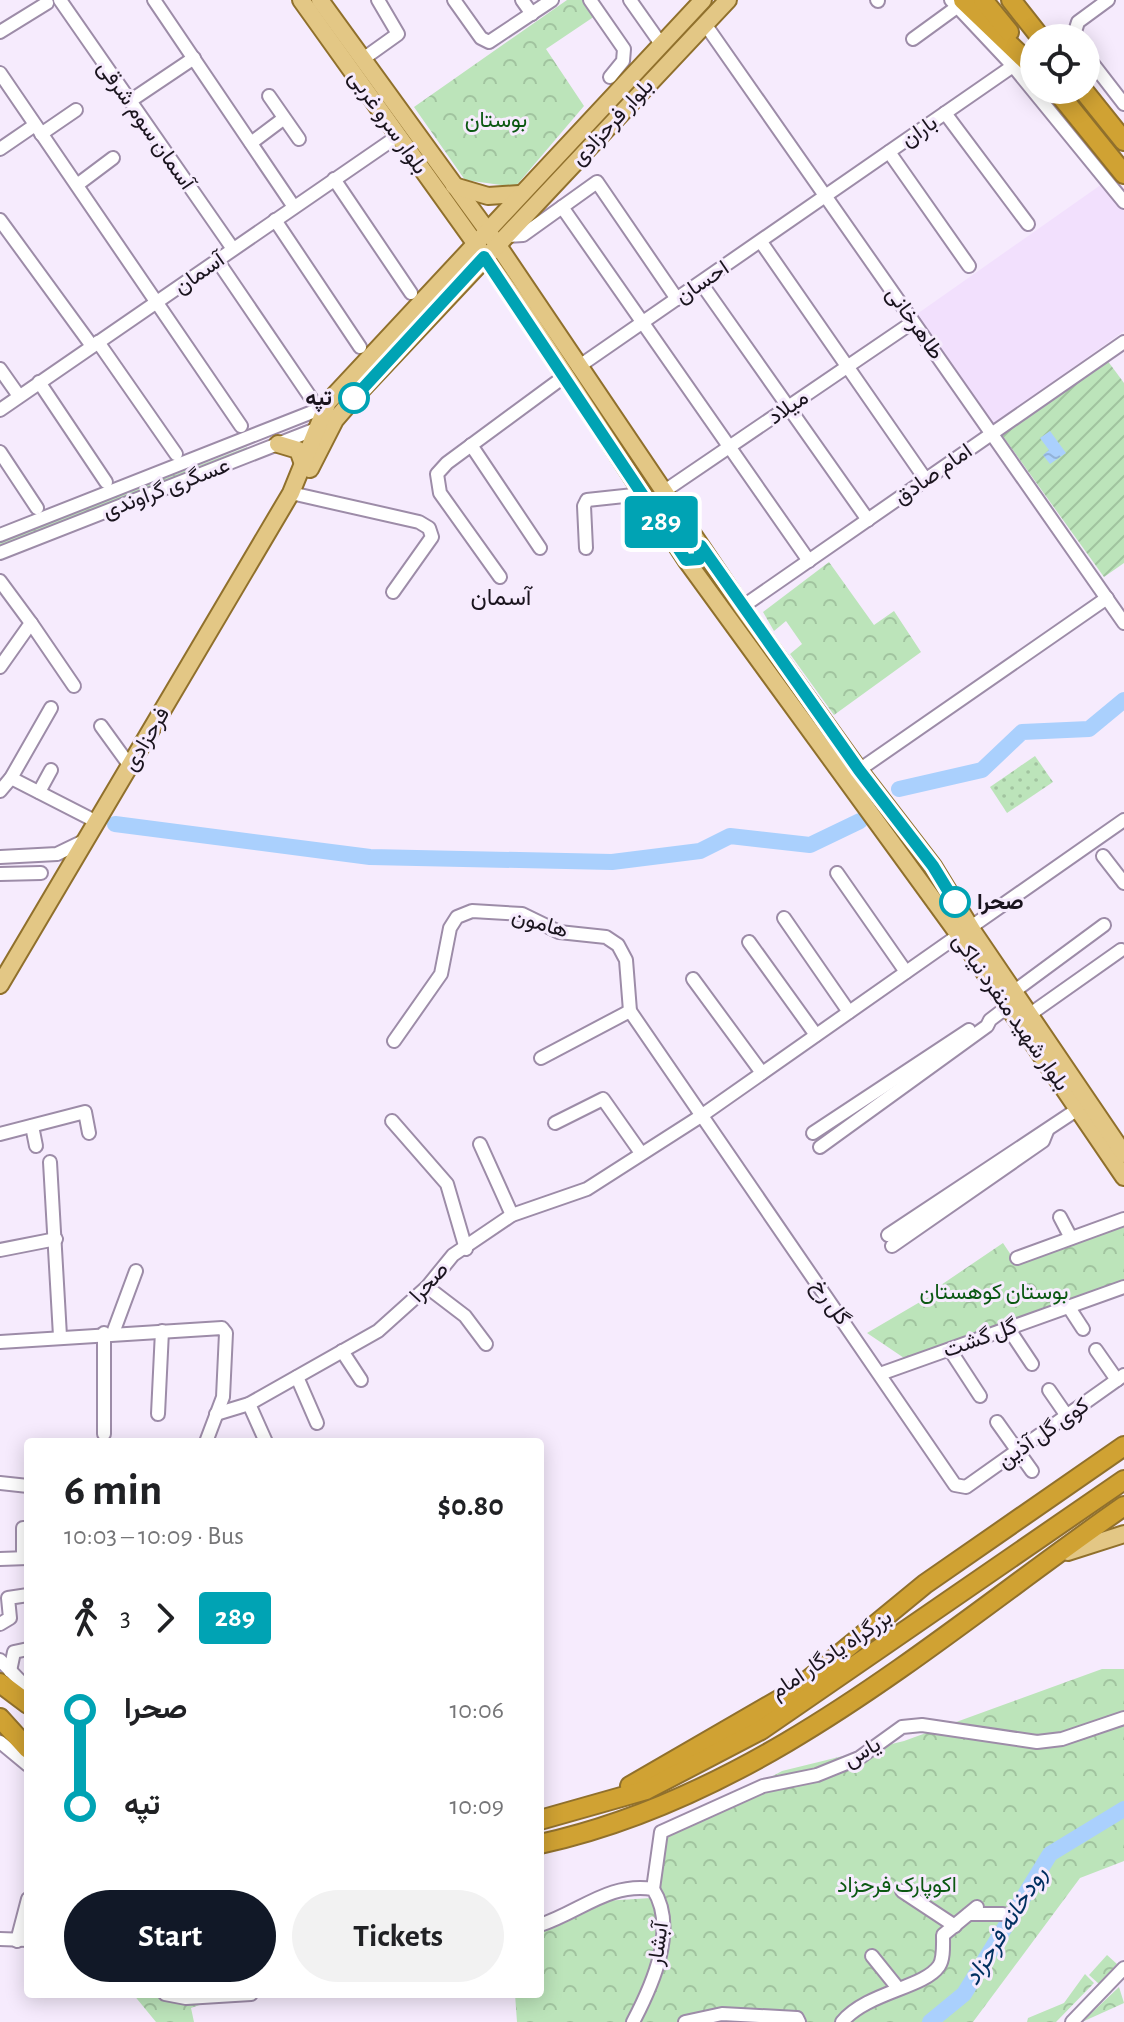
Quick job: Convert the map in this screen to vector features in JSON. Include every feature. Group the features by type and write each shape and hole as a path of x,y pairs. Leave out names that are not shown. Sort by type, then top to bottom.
{"highway":[{"path":"983,0 1020,47"},
{"path":"1011,0 1030,24"},
{"path":"1024,0 1042,24"},
{"path":"957,2 1020,54"},
{"path":"1067,104 1124,174"},
{"path":"1094,104 1124,141"},
{"path":"596,1806 806,1683 925,1584 1124,1446"},
{"name":"بزرگراه یادگار امام","path":"544,1819 596,1806 661,1783 761,1730 1124,1480"},
{"path":"544,1843 648,1813 740,1770 963,1623 1124,1506"},
{"path":"5,1677 24,1699"},
{"path":"0,1712 24,1729"},
{"path":"0,1718 24,1745"}],"main road":[{"name":"بلوار سرو غربی","path":"301,0 484,257"},
{"name":"بلوار سرو غربی","path":"320,0 486,230 502,240"},
{"name":"بلوار فرحزادی","path":"474,243 703,0"},
{"name":"بلوار فرحزادی","path":"484,257 728,0"},
{"path":"561,150 564,161 573,163"},
{"path":"453,186 488,196 519,194"},
{"name":"بلوار شهید منفرد نیاکی","path":"502,240 572,372 643,494 686,560 869,813 968,932 1124,1154"},
{"path":"291,493 324,427 439,295 474,243"},
{"path":"291,493 310,468 324,427 318,403 484,257"},
{"name":"بلوار شهید منفرد نیاکی","path":"484,257 663,492 859,770 933,866 1007,1007 1124,1177"},
{"path":"278,444 298,450 303,464"},
{"name":"فرحزادی","path":"0,985 291,493"},
{"path":"686,560 699,559 701,546"},
{"path":"869,813 866,802 870,798 883,800"},
{"path":"968,932 988,943 1124,1140"},
{"path":"1041,1564 1089,1543 1124,1534"}],"street":[{"path":"154,0 294,207"},
{"path":"363,59 398,34 378,0"},
{"path":"454,0 481,38 493,42 552,0"},
{"path":"522,0 532,14"},
{"path":"590,0 624,49 623,61 610,77"},
{"path":"630,0 661,44"},
{"path":"1077,24 1108,0"},
{"path":"0,32 53,1"},
{"name":"آسمان سوم شرقی","path":"53,1 130,101 233,249"},
{"path":"913,39 957,2 1124,202"},
{"name":"طاهرخانی","path":"705,24 1124,623"},
{"path":"130,101 194,58"},
{"name":"باران","path":"826,197 1013,66"},
{"path":"0,73 241,426"},
{"path":"1100,73 1124,104"},
{"path":"269,96 299,139"},
{"path":"0,149 76,110"},
{"path":"945,113 1028,224"},
{"path":"251,143 283,119"},
{"name":"آسمان","path":"0,410 398,136"},
{"path":"889,152 969,266"},
{"path":"77,185 113,158"},
{"path":"334,179 411,293"},
{"path":"502,240 523,235 597,182 677,299"},
{"name":"احسان","path":"500,577 440,493 436,480 441,468 643,322 826,197"},
{"path":"562,207 809,561"},
{"path":"0,220 176,454"},
{"path":"275,220 360,347"},
{"path":"761,242 926,480"},
{"path":"217,260 318,403"},
{"path":"701,283 868,520"},
{"name":"میلاد","path":"663,492 913,322"},
{"name":"امام صادق","path":"742,607 1121,349"},
{"path":"0,369 19,396"},
{"path":"39,382 106,482"},
{"name":"عسگری گراوندی","path":"3,533 249,439 318,403"},
{"name":"عسگری گراوندی","path":"0,553 324,427"},
{"path":"249,439 255,452"},
{"path":"471,445 540,548"},
{"path":"0,452 37,508"},
{"path":"291,493 429,528 432,537 393,592"},
{"path":"586,548 584,506 587,500 643,494"},
{"path":"0,581 74,686"},
{"path":"859,770 1107,598"},
{"path":"0,667 31,623"},
{"path":"0,791 11,778 51,708"},
{"path":"101,726 130,766"},
{"path":"39,792 51,770"},
{"path":"11,778 97,822"},
{"name":"صحرا","path":"216,1414 249,1404 378,1331 427,1287 453,1255 512,1215 587,1189 701,1116 1124,820"},
{"path":"0,857 57,854 88,838"},
{"path":"0,874 41,873 47,866 41,855"},
{"path":"1103,856 1124,883"},
{"path":"41,873 54,898"},
{"path":"837,873 906,972"},
{"name":"هامون","path":"394,1041 441,974 450,928 457,917 472,911 522,914 559,932 606,937 618,945 626,960 630,1011 701,1116"},
{"path":"784,918 849,1012"},
{"path":"1020,987 1104,925"},
{"path":"749,942 816,1035"},
{"path":"1036,1010 1121,950"},
{"path":"693,979 762,1073"},
{"path":"820,1147 987,1026 1007,1007"},
{"path":"541,1058 630,1011"},
{"path":"813,1133 984,1020 990,1020"},
{"path":"555,1123 603,1099 641,1153"},
{"path":"890,1241 1036,1134 1047,1131 1078,1109"},
{"path":"0,1134 85,1112 89,1133"},
{"name":"گل رخ","path":"701,1116 960,1488"},
{"path":"392,1121 447,1184 466,1249"},
{"path":"32,1126 36,1146"},
{"path":"480,1144 512,1215"},
{"path":"50,1162 60,1336"},
{"path":"1060,1217 1071,1238"},
{"path":"1017,1258 1124,1219"},
{"path":"0,1250 56,1239"},
{"path":"104,1434 108,1333 136,1271"},
{"path":"427,1287 465,1316 486,1344"},
{"name":"گل گشت","path":"880,1374 1124,1287"},
{"path":"1068,1306 1083,1329"},
{"path":"1008,1328 1032,1364"},
{"path":"0,1342 108,1333 224,1330 224,1386 207,1438"},
{"path":"158,1414 162,1331"},
{"path":"950,1350 980,1396"},
{"path":"1096,1350 1120,1377"},
{"path":"342,1351 361,1380"},
{"path":"297,1377 317,1423"},
{"name":"کوی گل آذین","path":"960,1488 1120,1377"},
{"path":"1049,1390 1067,1416"},
{"path":"249,1404 264,1438"},
{"path":"997,1422 1032,1471"},
{"path":"0,1483 24,1486"},
{"path":"0,1559 24,1558"},
{"path":"0,1624 10,1618 8,1598 24,1596"},
{"path":"5,1677 14,1652 24,1650"},
{"path":"0,1660 5,1677 24,1687"},
{"name":"یاس","path":"653,1889 661,1832 763,1786 817,1775 845,1764 902,1727 922,1725 1037,1742 1062,1739 1124,1718"},
{"path":"0,1742 24,1762"},
{"name":"آبشار","path":"544,1923 609,1891 633,1886 653,1889 662,1903 660,1953 647,1995 633,2022"},
{"path":"902,1891 955,1926"},
{"path":"842,2022 852,2010 897,1987 928,1978 941,1964 943,1935 973,1910 1003,1914"},
{"path":"0,1939 22,1940"},
{"path":"872,1956 897,1987"},
{"path":"1072,2022 1124,1968"},
{"path":"685,2022 722,2014 797,2018 799,2022"}],"shaded area":[{"path":"1102,184 1124,211 1124,331 993,425 917,314"}],"green space":[{"name":"بوستان","path":"567,0 584,0 595,16 546,49 584,106 515,187 465,180 414,107"},
{"path":"1107,360 1124,383 1124,563 1104,577 1002,435"},
{"path":"247,447 248,450 0,548 0,541"},
{"path":"829,562 874,625 894,611 921,652 834,715 790,654 802,644 786,621 774,631 763,612"},
{"path":"1035,756 1053,782 1007,813 990,787"},
{"name":"بوستان کوهستان","path":"1124,1226 1124,1282 907,1360 867,1333 937,1292 941,1285 1003,1243 1017,1264"},
{"name":"اکوپارک فرحزاد","path":"1102,1669 1124,1669 1124,1861 1080,1878 973,2022 517,2022 515,1998 544,1998 544,1929 604,1901 651,1898 654,1830 706,1812 782,1771 904,1741"},
{"path":"1107,1955 1117,1964 1099,1984 1089,1975"},
{"path":"1085,1974 1094,1983 1056,2022 1027,2022 1028,2018 1064,2003"},
{"path":"1119,1987 1124,2003 1082,2022"},
{"path":"136,1998 220,1998 191,2008 194,2022 156,2022"}],"water":[{"path":"1050,431 1066,453 1050,464 1043,455 1049,450 1040,438"}],"waterway":[{"path":"899,789 982,770 1022,732 1089,729 1124,700"},
{"path":"115,824 370,857 612,862 700,851 730,836 810,845 860,821"},
{"name":"رودخانه فرحزاد","path":"930,2022 964,1994 1050,1854 1124,1809"}],"bus line":[{"name":"289","path":"354,398 484,257 523,310 686,560 692,562 699,559 701,546 859,770 933,866 955,902"}],"place":[{"name":"تپه","path":"354,398"},
{"name":"صحرا","path":"955,902"}],"district":[{"name":"آسمان","path":"501,598"}]}
